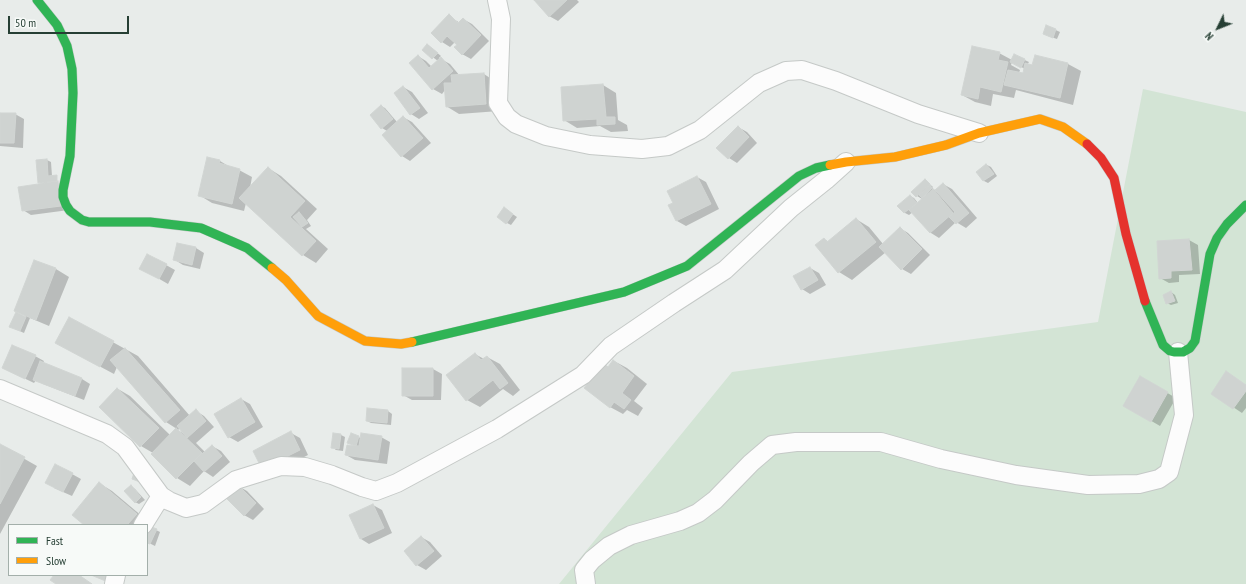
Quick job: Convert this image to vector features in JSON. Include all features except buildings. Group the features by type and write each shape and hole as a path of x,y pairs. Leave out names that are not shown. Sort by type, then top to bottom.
{"street":[{"path":"37,0 57,25 67,46 72,69 73,93 70,156 63,190 66,205 70,211 82,220 89,222 150,222 201,228 247,248 286,280 318,316 365,341 401,344 624,292 687,266 799,176 816,168 846,162 895,157 946,145 979,133 1040,119 1063,128 1079,137 1101,158 1114,178 1126,234 1144,303 1163,345 1170,351 1178,352 1187,350 1195,341 1206,271 1210,254 1217,238 1227,224 1246,206"},
{"path":"497,0 501,19 498,103 507,117 516,124 546,136 590,145 642,148 668,146 700,130 759,83 786,71 802,70 836,81 918,114 979,133"},
{"path":"0,389 107,434 125,448 161,496 186,508 203,504 236,480 281,466 305,466 332,474 362,487 376,491 397,483 497,428 583,375 611,346 725,270 791,208 846,162"},
{"path":"586,584 584,570 592,560 609,546 631,535 680,521 698,513 715,500 751,463 772,445 796,442 880,442 941,459 1016,475 1080,484 1138,484 1160,479 1168,472 1184,416 1178,352"},
{"path":"144,524 161,496"}],"green space":[{"path":"1143,89 1246,112 1246,584 559,584 732,372 1098,322"}],"traffic: fast":[{"path":"37,0 57,25 67,46 72,69 73,93 70,156 63,190 63,197 70,211 82,220 89,222 150,222 201,228 247,248 272,268"},
{"path":"412,342 624,292 687,266 799,176 816,168 830,165"},
{"path":"1145,301 1163,345 1170,351 1174,352 1183,352 1190,348 1195,341 1210,254 1217,238 1227,224 1246,205"}],"traffic: slow":[{"path":"830,165 895,157 946,145 979,133 1040,119 1063,127 1087,144"},
{"path":"272,268 286,280 318,316 365,341 401,344 412,342"}],"traffic: jam":[{"path":"1087,144 1101,158 1114,178 1126,234 1145,301"}]}
